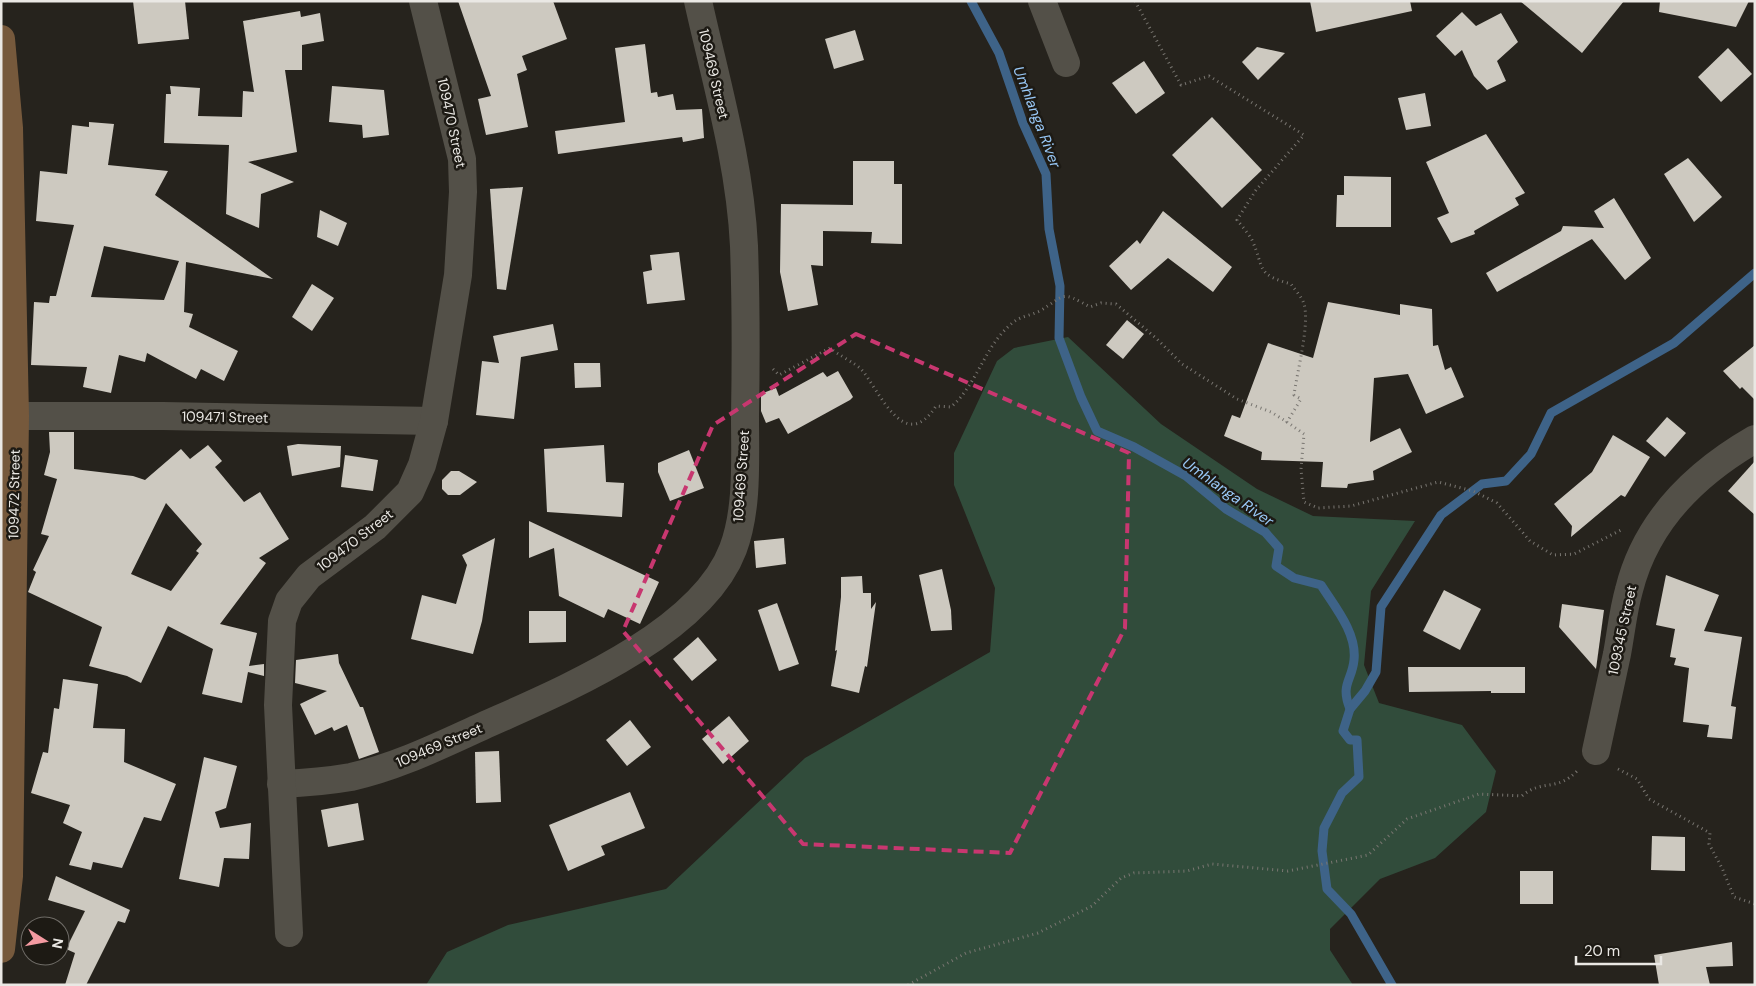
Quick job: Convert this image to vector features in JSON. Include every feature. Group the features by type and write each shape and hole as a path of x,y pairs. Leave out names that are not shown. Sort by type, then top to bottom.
{"street":[{"name":"109470 Street","path":"289,933 278,705 279,647 282,621 289,601 309,576 375,527 410,492 422,465 434,421 458,275 463,192 462,160 423,1"},
{"name":"109469 Street","path":"281,784 311,783 352,776 398,763 544,699 626,657 676,621 709,589 725,568 734,547 740,520 745,463 746,352 744,246 740,196 698,1"},
{"path":"1042,1 1066,63"},
{"name":"109472 Street","path":"1,39 9,128 15,416 9,876 1,949"},
{"name":"109471 Street","path":"15,416 163,416 434,421"},
{"name":"109345 Street","path":"1596,751 1629,588 1645,548 1664,515 1682,493 1705,471 1755,439"}],"path":[{"path":"1135,1 1180,85 1209,76 1304,135 1256,190 1237,220 1251,239 1261,268 1270,278 1291,284 1304,304 1305,336 1298,361 1294,395 1301,399 1287,422"},
{"path":"746,352 760,357 779,375 830,348 860,368 891,413 904,422 919,423 929,417 936,406 951,407 963,397 999,337 1015,321 1037,313 1060,296 1069,295 1090,307 1101,303 1116,304 1158,339 1182,364 1237,399 1271,412 1304,434 1301,469 1304,502 1318,508 1351,506 1438,482 1473,491 1497,503 1530,541 1552,555 1574,554 1645,519 1664,515"},
{"path":"908,985 966,953 1038,933 1092,906 1121,878 1134,873 1187,871 1212,864 1288,871 1368,856 1407,819 1479,794 1522,796 1530,788 1567,782 1596,751 1620,770 1637,780 1649,799 1710,833 1709,844 1722,868 1734,897 1755,904"}],"highlighted area":[{"path":"856,334 1129,453 1125,628 1010,853 803,844 623,631 713,425"}],"green space":[{"path":"1068,337 1161,424 1257,489 1313,516 1415,521 1371,591 1364,665 1379,703 1462,725 1496,771 1486,812 1435,858 1380,879 1330,929 1330,950 1353,985 426,985 447,952 508,925 666,889 805,758 990,652 995,588 954,485 954,453 997,361 1014,348"}],"building":[{"path":"133,1 185,1 189,39 138,44"},
{"path":"458,1 553,1 567,39 522,56 527,70 517,74 528,127 486,135 478,99 491,96"},
{"path":"1310,1 1410,1 1412,11 1316,32"},
{"path":"1520,1 1624,1 1582,53"},
{"path":"1660,1 1749,1 1736,27 1659,12"},
{"path":"300,11 301,17 320,13 324,41 302,45 302,70 285,70 297,152 248,162 294,182 261,194 259,228 226,214 229,145 164,143 166,94 171,94 170,86 200,88 198,116 242,117 243,91 254,92 243,21"},
{"path":"1462,12 1476,26 1501,13 1518,42 1497,61 1506,81 1487,90 1474,76 1462,50 1455,56 1436,36"},
{"path":"855,30 864,60 834,69 825,39"},
{"path":"645,44 651,93 657,92 658,97 673,94 676,110 702,109 704,138 683,142 682,137 558,154 555,131 625,122 615,48"},
{"path":"1257,47 1285,53 1258,80 1242,62"},
{"path":"1728,48 1752,74 1721,102 1698,77"},
{"path":"1144,61 1165,93 1136,114 1112,83"},
{"path":"332,86 384,90 389,135 363,138 362,125 329,122"},
{"path":"1425,93 1431,126 1406,130 1398,98"},
{"path":"1212,117 1262,170 1222,208 1172,155"},
{"path":"89,122 114,124 108,165 168,171 155,195 273,279 186,262 184,312 193,314 189,327 238,351 224,381 201,369 196,379 147,353 145,362 119,355 111,393 83,387 87,367 31,365 34,302 49,303 50,296 56,296 74,225 36,221 40,171 67,174 72,125 89,127","holes":["104,246 179,261 164,300 91,297"]},
{"path":"1486,134 1525,193 1515,198 1519,205 1474,231 1475,234 1451,243 1437,218 1449,213 1426,162"},
{"path":"1688,158 1722,197 1694,222 1664,174"},
{"path":"853,161 894,161 894,184 902,184 902,244 871,243 872,232 823,231 823,266 811,265 818,305 788,311 780,272 781,204 853,205"},
{"path":"1344,176 1391,177 1391,227 1336,227 1337,195 1344,195"},
{"path":"523,187 506,290 497,289 490,189"},
{"path":"1614,198 1651,258 1625,280 1592,239 1497,292 1486,273 1561,231 1563,226 1604,228 1594,211"},
{"path":"320,210 347,223 338,246 317,237"},
{"path":"1163,211 1232,267 1213,292 1168,258 1131,290 1109,266 1137,240 1140,244"},
{"path":"679,252 685,300 647,304 643,272 652,270 650,255"},
{"path":"312,284 334,298 312,331 292,317"},
{"path":"1328,302 1400,315 1400,304 1432,309 1433,346 1438,345 1445,370 1451,367 1464,397 1426,414 1408,374 1374,378 1370,442 1400,428 1412,452 1373,471 1374,480 1348,484 1347,488 1321,487 1323,462 1261,460 1262,452 1224,436 1232,415 1240,418 1268,343 1313,358"},
{"path":"1127,320 1144,334 1123,359 1106,345"},
{"path":"553,324 558,350 521,357 514,419 476,415 482,361 499,363 493,336"},
{"path":"1755,345 1755,400 1742,387 1740,389 1723,371"},
{"path":"574,363 600,363 601,387 575,388"},
{"path":"838,371 853,397 850,400 788,434 779,418 766,423 761,411 761,394 776,388 779,396 823,372 827,377"},
{"path":"1667,417 1686,433 1665,457 1646,441"},
{"path":"49,432 74,432 74,469 133,476 145,480 181,449 190,459 208,445 222,461 215,467 244,502 260,492 289,539 259,558 266,563 220,624 257,633 249,666 264,664 264,676 248,672 242,703 202,694 213,649 168,626 141,683 127,676 89,666 102,627 28,592 36,572 33,570 49,536 41,534 57,479 44,475 50,452","holes":["166,503 202,544 196,551 199,553 171,591 131,574"]},
{"path":"1613,435 1650,457 1625,497 1621,495 1571,537 1572,526 1554,504 1592,472"},
{"path":"298,444 341,446 340,467 292,476 287,446"},
{"path":"604,445 606,482 624,483 622,517 547,512 544,449"},
{"path":"689,450 704,488 670,501 658,472 658,463"},
{"path":"345,455 378,460 373,491 341,487"},
{"path":"1755,461 1755,515 1728,491"},
{"path":"451,471 459,471 477,482 460,495 448,495 442,489 442,480"},
{"path":"529,521 659,582 640,624 608,609 604,618 559,596 554,548 529,558"},
{"path":"495,538 482,621 473,654 411,639 422,595 456,604 467,565 462,555"},
{"path":"784,538 786,564 756,568 754,541"},
{"path":"942,569 951,610 952,630 931,631 919,575"},
{"path":"1666,575 1719,595 1704,631 1742,637 1731,706 1736,707 1732,739 1707,737 1709,725 1683,722 1689,668 1674,665 1676,658 1670,657 1675,629 1656,625"},
{"path":"862,576 863,593 871,593 871,609 876,602 867,667 865,666 859,693 831,686 837,650 835,651 841,597 841,577"},
{"path":"1444,590 1481,609 1460,650 1423,631"},
{"path":"777,603 799,664 779,671 758,610"},
{"path":"1562,604 1604,610 1596,669 1559,627"},
{"path":"529,611 566,611 566,642 529,643"},
{"path":"698,637 717,660 692,681 673,659"},
{"path":"338,654 339,663 360,707 363,707 379,752 359,759 347,725 334,731 332,727 315,735 300,704 327,691 295,683 296,660"},
{"path":"1408,667 1525,667 1525,693 1491,693 1491,691 1409,692"},
{"path":"63,679 98,684 93,728 125,729 124,762 176,784 161,821 144,817 122,868 93,862 91,870 69,865 82,832 63,823 70,805 31,793 43,752 48,753 54,708 59,709"},
{"path":"729,716 749,741 723,764 702,739"},
{"path":"630,720 651,747 627,766 606,740"},
{"path":"499,751 501,802 476,803 475,752"},
{"path":"204,757 237,766 226,808 215,812 220,828 251,823 249,859 224,858 219,887 179,879"},
{"path":"630,792 645,828 601,846 605,855 568,871 549,825"},
{"path":"358,803 364,840 328,847 321,810"},
{"path":"1652,836 1685,837 1685,871 1651,870"},
{"path":"1520,871 1553,871 1553,904 1520,904"},
{"path":"56,876 130,910 125,923 118,921 86,985 65,985 75,953 70,951 70,941 85,911 48,900"},
{"path":"1732,942 1733,966 1706,967 1710,985 1659,985 1654,955"}],"waterway":[{"name":"Umhlanga River","path":"971,1 999,53 1023,123 1046,174 1049,229 1060,286 1059,338 1081,397 1097,431 1134,447 1186,476 1226,509 1265,532 1279,548 1276,566 1294,578 1321,585 1349,630 1354,650 1354,660 1346,688 1350,709 1343,731 1350,740 1357,740 1359,777 1342,793 1324,828 1322,851 1327,889 1351,914 1392,985"},
{"path":"1350,709 1365,691 1376,672 1381,607 1441,515 1482,484 1506,481 1531,454 1551,413 1674,343 1755,273"}]}
